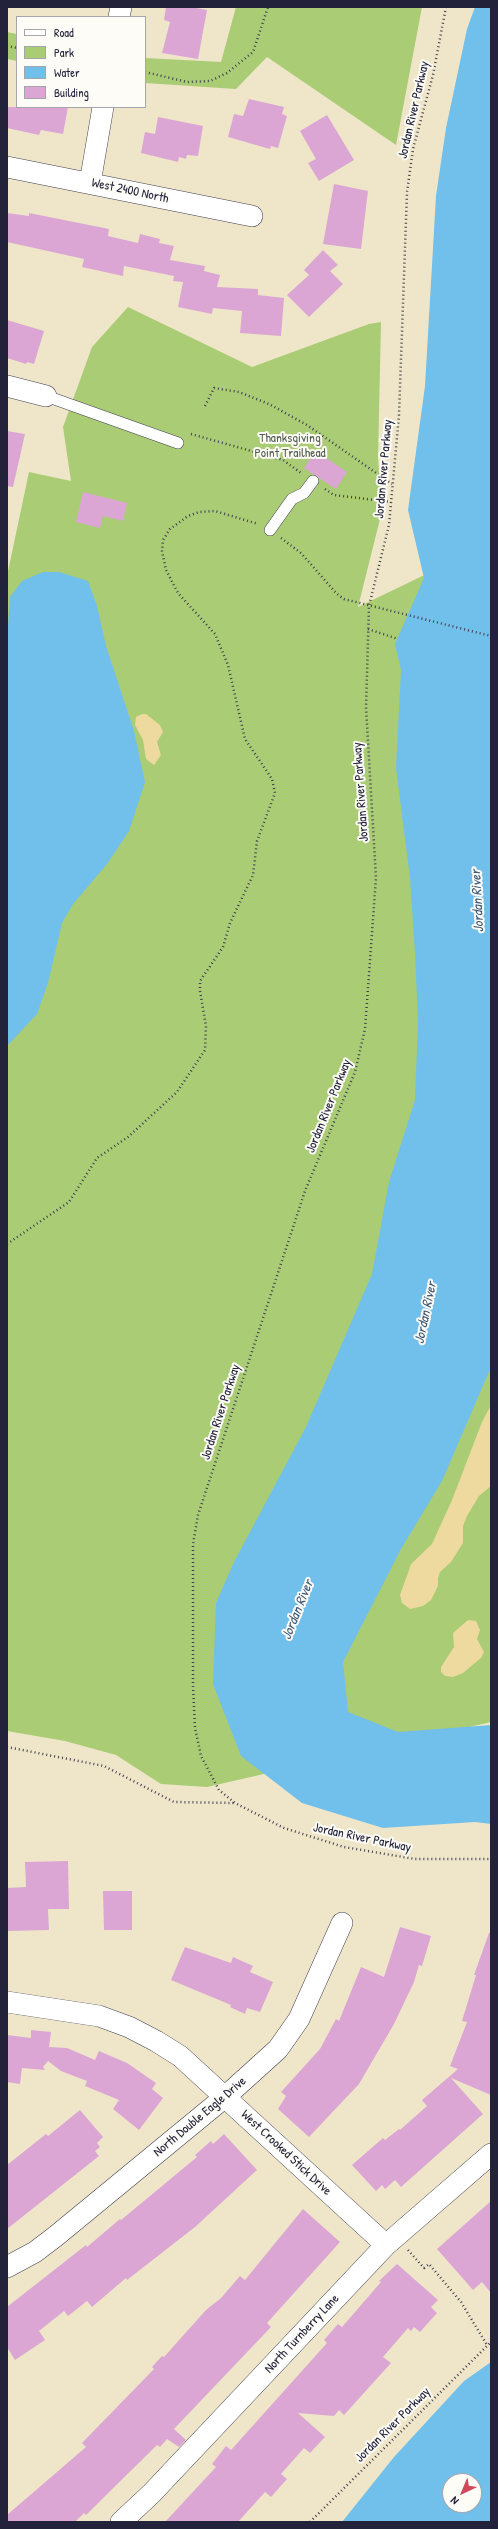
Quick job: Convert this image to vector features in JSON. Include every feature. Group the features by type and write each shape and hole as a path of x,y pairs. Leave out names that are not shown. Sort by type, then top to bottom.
{"street":[{"path":"90,183 103,108"},
{"name":"West 2400 North","path":"7,167 252,216"},
{"path":"7,386 46,396"},
{"name":"North Double Eagle Drive","path":"7,2267 35,2252 56,2236 225,2097 278,2049 289,2035 310,1996 342,1923"},
{"name":"West Crooked Stick Drive","path":"7,2002 99,2016 129,2027 180,2056 391,2241"},
{"name":"North Turnberry Lane","path":"121,2522 151,2494 391,2241 491,2154"}],"lane":[{"path":"46,396 178,442"},
{"path":"270,530 292,499 304,493 313,481"}],"path":[{"path":"146,72 187,82 210,81 227,73 253,52 268,7"},
{"name":"Jordan River Parkway","path":"446,7 433,74 413,149 407,192 404,327 392,484 386,540 369,606 366,707 376,878 367,1010 362,1045 351,1084 294,1224 194,1530 192,1641 195,1728 204,1764 219,1790 234,1803 284,1828 344,1847 415,1859 491,1859"},
{"path":"205,406 214,388 239,392 269,404 307,425 392,484"},
{"path":"191,434 283,460 334,495 390,502"},
{"path":"7,1244 69,1202 97,1158 128,1137 177,1092 205,1050 206,1026 200,991 200,981 223,947 230,923 253,875 257,841 275,793 272,779 245,740 228,664 215,634 178,593 166,570 162,552 163,540 170,529 188,516 199,512 215,511 241,518 270,530 301,553 344,600 491,636"},
{"path":"368,629 398,639"},
{"path":"7,1746 104,1766 174,1802 234,1803"},
{"path":"391,2241 424,2268 429,2264 461,2302 487,2345"},
{"name":"Jordan River Parkway","path":"310,2522 491,2342"}],"green space":[{"path":"236,7 422,7 396,145 267,57 236,89 146,83 146,58 221,62"},
{"path":"7,32 16,34 16,61 7,59"},
{"name":"Thanksgiving Point Trailhead","path":"128,307 252,367 369,324 381,322 378,458 382,511 358,607 491,543 491,1722 207,1787 161,1784 116,1755 65,1741 7,1731 7,576 29,472 71,481 63,427 92,347"}],"sand":[{"path":"146,714 160,725 163,732 157,742 161,755 154,765 146,759 143,740 135,725 136,717"},
{"path":"491,1405 491,1486 479,1496 467,1516 463,1526 463,1543 451,1562 440,1572 438,1586 431,1600 423,1606 410,1609 402,1603 400,1595 411,1564 432,1544 452,1500 482,1422"},
{"path":"468,1620 476,1621 480,1630 477,1639 484,1652 481,1658 463,1673 453,1677 445,1676 441,1672 441,1667 454,1647 453,1633"}],"water":[{"name":"Jordan River","path":"475,7 491,7 491,1367 442,1481 401,1549 343,1662 348,1712 398,1732 491,1725 491,1824 475,1822 383,1828 302,1803 241,1756 213,1684 216,1603 234,1562 306,1427 372,1274 389,1182 415,1100 418,1022 415,953 410,878 396,768 401,670 395,644 424,578 408,510 425,386 436,196 446,128 467,29"},
{"path":"43,572 59,572 88,581 97,606 106,646 134,731 145,782 129,831 107,864 73,904 62,923 48,983 37,1014 7,1046 7,641 10,597 22,581"},
{"path":"491,2362 491,2522 342,2522 394,2457 464,2381"}],"building":[{"path":"166,7 191,7 207,10 198,59 162,53 170,22 164,20"},
{"path":"249,99 284,107 282,114 287,116 278,148 271,146 270,149 228,137 234,114 243,116"},
{"path":"7,107 68,108 63,134 41,130 39,135 7,128"},
{"path":"327,115 354,160 319,181 308,163 316,159 300,131"},
{"path":"158,117 203,126 198,156 187,155 186,159 179,157 178,162 141,153 145,132 155,134"},
{"path":"334,184 368,191 361,249 323,244"},
{"path":"7,213 29,216 29,213 109,229 108,236 138,243 140,234 160,239 159,243 174,246 170,260 205,266 204,271 220,275 217,287 258,289 258,295 284,298 281,336 240,333 242,311 213,308 212,314 178,307 183,282 173,281 174,276 124,266 123,276 82,267 84,259 7,242"},
{"path":"323,250 338,265 330,271 343,284 309,317 287,295 309,275 304,270"},
{"path":"7,320 44,331 34,364 27,362 26,364 7,358"},
{"path":"7,431 25,434 13,487 7,486"},
{"path":"316,451 347,472 336,489 304,468"},
{"path":"83,492 127,503 123,521 103,516 100,528 76,522"},
{"path":"68,1861 69,1909 48,1909 49,1930 7,1931 7,1888 26,1887 25,1862"},
{"path":"103,1891 132,1891 132,1930 104,1930"},
{"path":"400,1927 431,1936 422,1966 419,1965 414,1982 394,2024 359,2084 309,2137 278,2109 286,2096 281,2092 320,2049 336,2019 339,2021 361,1967 384,1977"},
{"path":"489,1933 491,1933 491,2095 451,2078 483,2114 401,2187 395,2180 385,2189 382,2185 376,2191 352,2165 383,2138 385,2140 399,2129 400,2130 427,2106 422,2100 458,2069 450,2066 467,2022 462,2021 476,1975 474,1975"},
{"path":"185,1947 231,1963 233,1957 253,1966 250,1972 273,1982 260,2012 247,2008 245,2014 230,2007 231,2005 171,1980"},
{"path":"31,2030 51,2032 49,2047 67,2048 95,2060 99,2051 127,2063 156,2083 152,2089 163,2098 139,2130 113,2109 119,2100 85,2086 87,2081 61,2071 48,2061 43,2067 45,2070 22,2068 20,2084 7,2082 7,2035 31,2038"},
{"path":"80,2110 103,2137 97,2143 100,2147 95,2151 99,2156 7,2229 7,2165 46,2134 48,2136"},
{"path":"224,2134 257,2170 195,2227 127,2280 126,2278 92,2307 87,2301 68,2316 64,2311 39,2331 45,2340 15,2360 7,2347 7,2307 86,2245 87,2247 120,2219 121,2220 197,2157 195,2155 211,2141 213,2144"},
{"path":"491,2201 491,2293 482,2282 473,2290 437,2249"},
{"path":"303,2209 340,2242 267,2323 271,2327 174,2429 186,2440 179,2447 167,2439 160,2447 157,2445 86,2515 84,2513 75,2522 7,2522 7,2515 86,2447 82,2443 154,2369 152,2367 162,2356 164,2357 206,2310 221,2298 240,2276 245,2280"},
{"path":"397,2264 438,2300 431,2307 437,2313 420,2332 414,2327 411,2331 408,2328 383,2357 391,2363 344,2415 339,2410 334,2416 298,2413 325,2437 310,2453 304,2448 281,2474 287,2479 271,2497 265,2492 238,2522 165,2522 216,2467 212,2464 226,2446 231,2450 327,2343 324,2340 338,2324 342,2327 381,2282 379,2281"}]}
